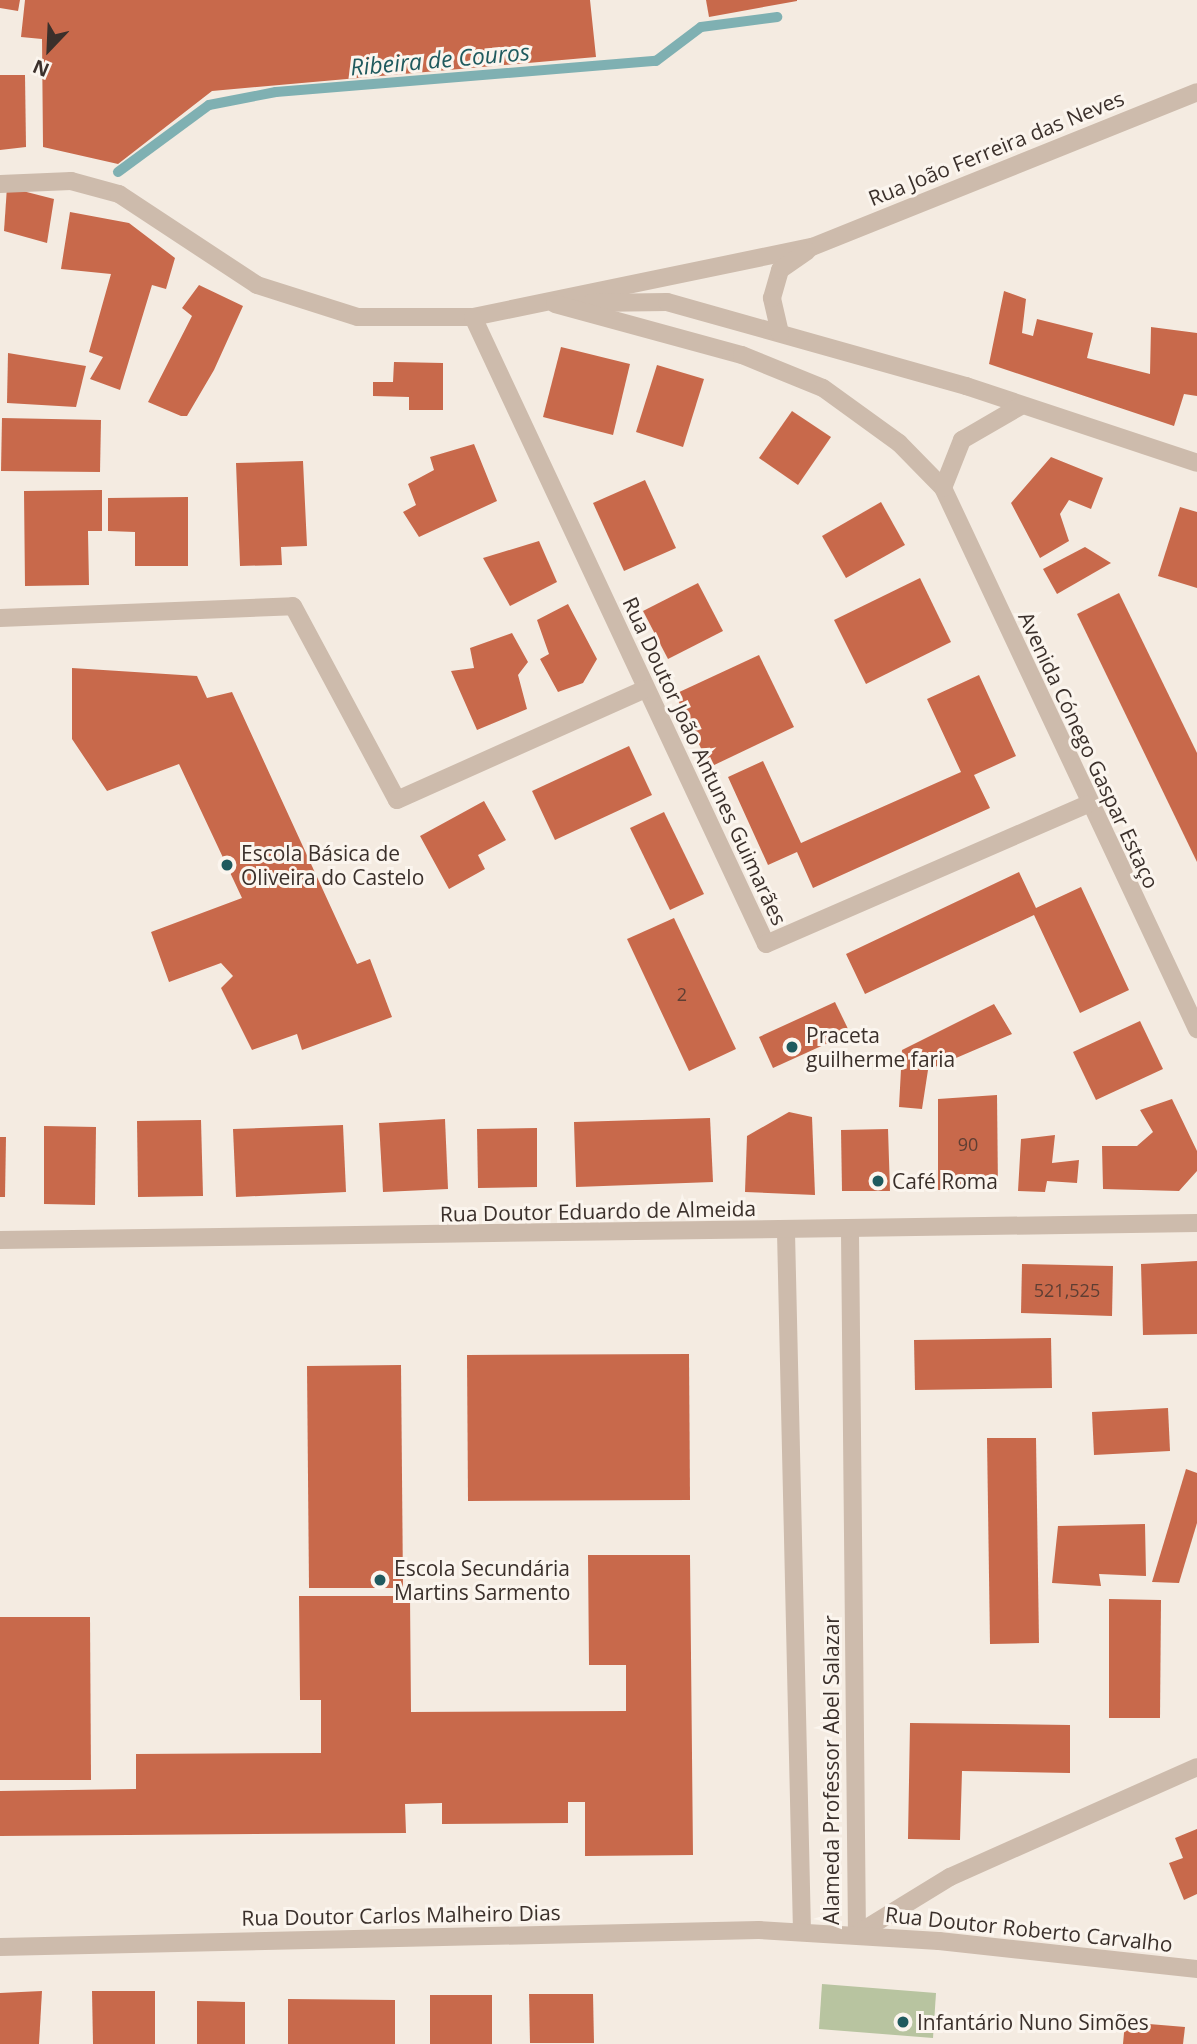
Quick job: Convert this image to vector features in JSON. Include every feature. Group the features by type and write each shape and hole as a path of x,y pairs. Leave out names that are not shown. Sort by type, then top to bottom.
{"street":[{"name":"Rua João Ferreira das Neves","path":"812,247 1197,92"},
{"path":"0,184 71,181 120,194 257,285 358,317 473,317 552,304 812,247"},
{"path":"780,333 772,298 780,270 812,247"},
{"path":"552,304 667,302 903,368 1197,463"},
{"name":"Avenida Cónego Gaspar Estaço","path":"552,304 742,355 822,388 899,443 943,488 1088,804 1197,1029"},
{"name":"Rua Doutor João Antunes Guimarães","path":"473,317 766,944 1088,804"},
{"path":"943,488 962,440 1018,407"},
{"path":"0,618 293,606 397,800 645,690"},
{"name":"Rua Doutor Eduardo de Almeida","path":"0,1240 850,1233 1197,1223"},
{"name":"Alameda Professor Abel Salazar","path":"786,1232 802,1932 857,1934 850,1233"},
{"path":"857,1934 950,1877 1197,1767"},
{"name":"Rua Doutor Carlos Malheiro Dias","path":"0,1947 802,1932"},
{"name":"Rua Doutor Roberto Carvalho","path":"857,1934 1197,1969"}],"green space":[{"path":"822,1984 936,1993 933,2038 819,2029"}],"building":[{"path":"0,0 20,0 18,11 0,8"},
{"path":"25,0 590,0 596,57 212,91 118,164 43,147 42,39 21,37"},
{"path":"706,0 797,0 797,1 709,17"},
{"path":"0,75 25,75 26,147 0,150"},
{"path":"7,187 54,199 47,243 4,231"},
{"path":"70,212 129,223 175,258 166,289 152,285 120,390 90,379 103,357 89,352 111,274 61,269"},
{"path":"199,285 243,306 214,370 187,416 181,416 148,402 192,316 182,308"},
{"path":"1004,291 1026,299 1022,333 1033,336 1037,319 1093,333 1087,358 1150,374 1151,327 1197,333 1197,396 1184,394 1174,426 989,364"},
{"path":"561,347 630,364 613,435 543,417"},
{"path":"8,353 86,366 76,407 7,403"},
{"path":"394,362 443,363 443,410 409,410 409,397 373,396 373,382 393,382"},
{"path":"657,365 704,379 683,447 636,432"},
{"path":"792,411 831,437 798,485 759,458"},
{"path":"2,418 101,420 100,472 1,471"},
{"path":"474,444 497,501 419,537 403,512 416,505 408,484 434,470 430,457"},
{"path":"1051,457 1103,478 1091,509 1069,500 1060,514 1069,541 1040,558 1011,503"},
{"path":"303,461 307,546 281,547 282,565 240,566 236,463"},
{"path":"645,480 676,548 624,571 593,503"},
{"path":"102,490 102,531 88,531 89,585 25,586 24,491"},
{"path":"188,497 188,566 135,566 135,532 108,531 108,498"},
{"path":"881,502 905,545 846,578 822,536"},
{"path":"1180,507 1197,512 1197,588 1158,576"},
{"path":"539,541 557,582 510,606 483,558"},
{"path":"1085,547 1111,563 1057,594 1043,569"},
{"path":"920,578 951,642 866,684 834,620"},
{"path":"698,583 723,631 668,659 643,611"},
{"path":"1119,593 1197,753 1197,862 1077,614"},
{"path":"568,604 597,659 583,683 558,692 540,659 549,654 537,620"},
{"path":"512,633 528,662 518,675 527,709 477,730 451,671 474,668 470,648"},
{"path":"759,655 794,727 710,767 675,694"},
{"path":"72,668 197,676 207,698 232,692 357,964 370,959 392,1017 302,1050 297,1034 252,1050 221,988 233,976 221,963 169,982 151,932 242,898 179,764 107,791 72,739"},
{"path":"979,675 1016,756 974,775 990,808 813,888 797,852 768,865 728,777 763,761 801,843 961,772 927,699"},
{"path":"629,746 652,795 555,840 532,791"},
{"path":"484,801 506,840 478,855 485,869 449,889 420,836"},
{"path":"664,812 704,894 670,910 630,828"},
{"path":"1019,872 1036,908 1081,887 1129,990 1080,1013 1034,915 865,994 846,954"},
{"path":"674,918 736,1049 689,1071 627,939"},
{"path":"835,1002 850,1033 773,1068 759,1037"},
{"path":"994,1004 1012,1034 928,1070 922,1109 899,1107 902,1050"},
{"path":"1140,1021 1163,1069 1096,1100 1073,1052"},
{"path":"997,1095 998,1190 938,1190 938,1099"},
{"path":"1172,1099 1197,1151 1197,1171 1179,1191 1103,1189 1102,1146 1137,1146 1153,1132 1140,1110"},
{"path":"789,1112 812,1117 815,1195 745,1192 747,1136"},
{"path":"710,1118 713,1182 576,1187 574,1122"},
{"path":"445,1119 448,1189 383,1192 379,1123"},
{"path":"201,1120 203,1196 138,1197 137,1121"},
{"path":"343,1125 346,1192 236,1197 233,1129"},
{"path":"44,1126 96,1127 95,1205 44,1204"},
{"path":"537,1128 537,1187 478,1188 477,1129"},
{"path":"888,1129 890,1191 842,1191 841,1130"},
{"path":"1055,1135 1052,1163 1079,1160 1077,1183 1047,1181 1045,1192 1018,1191 1021,1139"},
{"path":"0,1137 6,1137 5,1197 0,1197"},
{"path":"1197,1261 1197,1334 1143,1335 1141,1264"},
{"path":"1022,1264 1113,1266 1112,1316 1021,1313"},
{"path":"1051,1338 1052,1388 915,1390 914,1340"},
{"path":"689,1354 690,1500 468,1501 467,1355"},
{"path":"401,1365 403,1588 309,1588 307,1366"},
{"path":"1168,1408 1170,1451 1094,1455 1092,1412"},
{"path":"987,1438 1036,1438 1039,1643 990,1644"},
{"path":"1186,1469 1197,1473 1197,1523 1179,1583 1152,1582"},
{"path":"1145,1524 1146,1576 1099,1574 1101,1586 1052,1583 1058,1526"},
{"path":"588,1555 690,1555 693,1855 585,1856 585,1802 568,1802 568,1823 442,1824 442,1803 405,1804 406,1833 0,1836 0,1791 136,1789 136,1754 321,1753 321,1700 300,1700 299,1596 410,1596 411,1712 626,1711 626,1665 589,1665"},
{"path":"1109,1599 1161,1600 1160,1718 1109,1718"},
{"path":"0,1617 90,1617 91,1780 0,1780"},
{"path":"910,1723 1070,1725 1070,1773 962,1771 960,1840 908,1839"},
{"path":"1197,1829 1197,1894 1184,1900 1169,1863 1183,1858 1175,1838"},
{"path":"42,1991 39,2044 0,2044 0,1993"},
{"path":"92,1991 155,1991 155,2044 93,2044"},
{"path":"529,1994 593,1994 594,2043 530,2043"},
{"path":"430,1995 492,1995 492,2044 430,2044"},
{"path":"288,1999 395,2000 395,2044 288,2044"},
{"path":"197,2001 245,2002 245,2044 197,2044"},
{"path":"1125,2022 1185,2027 1183,2044 1123,2044"}],"waterway":[{"name":"Ribeira de Couros","path":"118,172 209,105 276,92 656,61 701,27 777,17"}],"place":[{"name":"Escola Básica de Oliveira do Castelo","path":"227,865"},
{"name":"Praceta guilherme faria","path":"792,1047"},
{"name":"Café Roma","path":"878,1181"},
{"name":"Escola Secundária Martins Sarmento","path":"380,1580"},
{"name":"Infantário Nuno Simões","path":"903,2022"}]}
